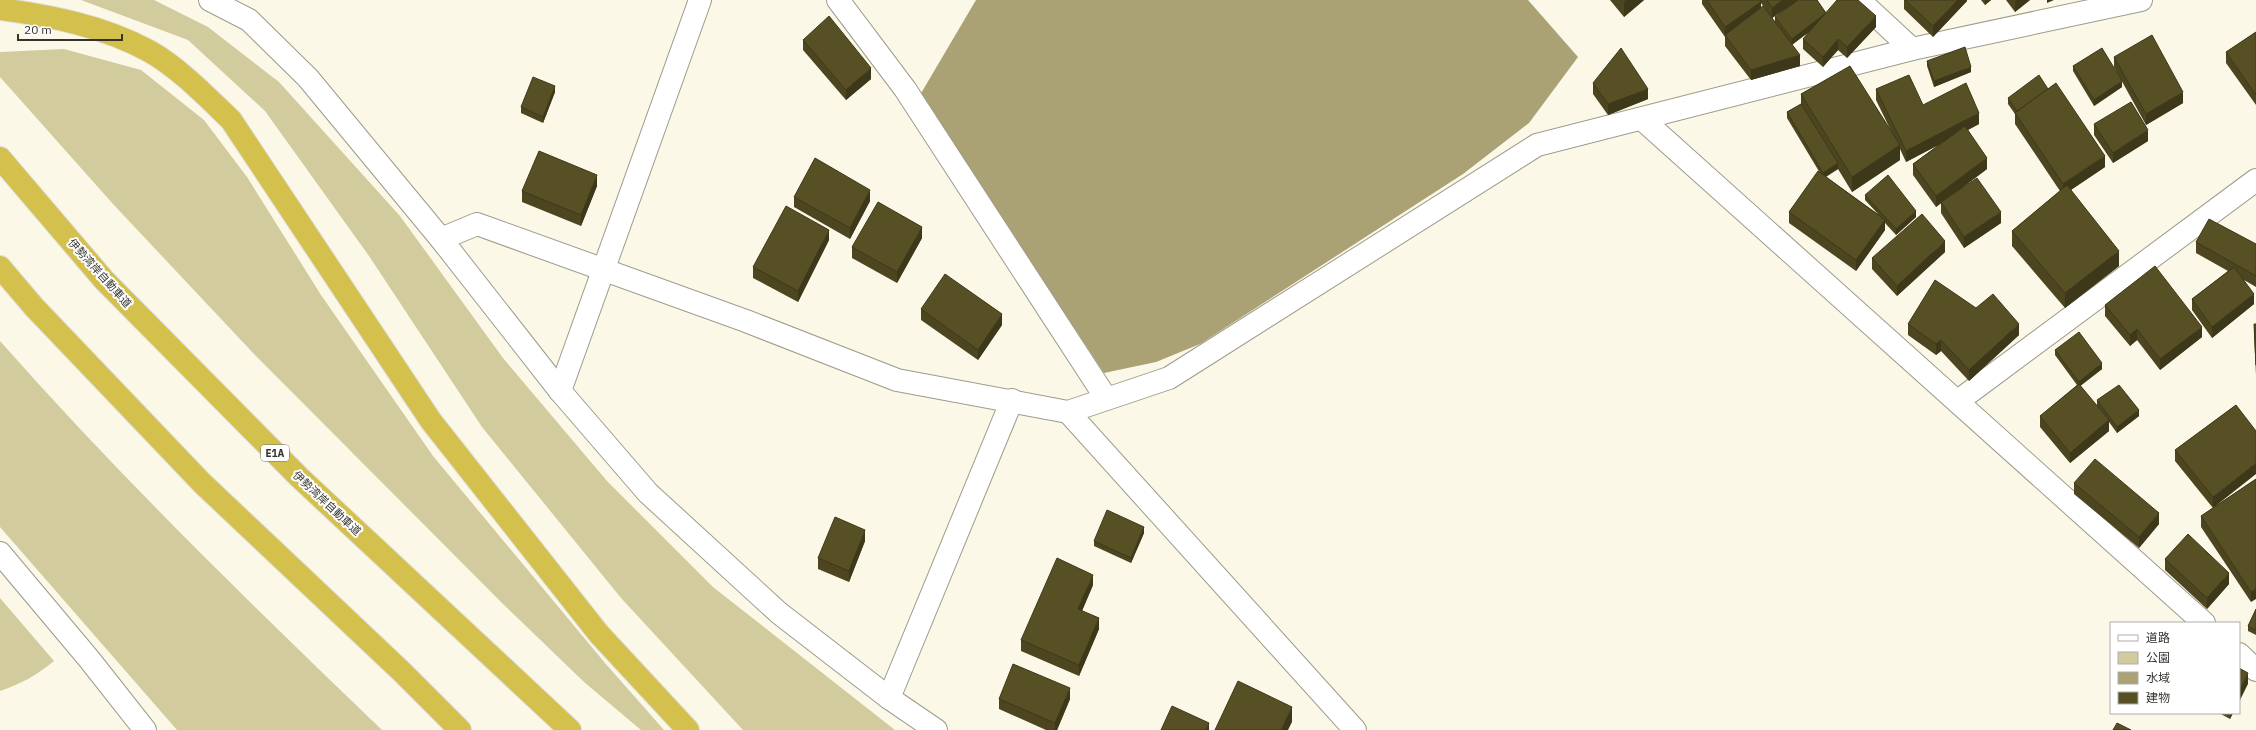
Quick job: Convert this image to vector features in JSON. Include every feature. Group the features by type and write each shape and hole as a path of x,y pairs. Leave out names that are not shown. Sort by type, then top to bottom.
{"highway":[{"path":"0,9 51,16 104,32 150,52 197,87 231,120 431,421 599,634 688,730"},
{"name":"伊勢湾岸自動車道","path":"0,158 104,280 299,477 570,730"},
{"path":"0,267 34,307 202,483 401,671 460,730"}],"street":[{"path":"210,0 249,20 308,78 441,240 560,391 648,493 778,613 889,698 936,730"},
{"path":"560,391 602,270 700,0"},
{"path":"838,0 905,88 1106,398"},
{"path":"1859,0 1912,49"},
{"path":"441,240 477,224 746,321 897,380 1012,400 1068,412 1169,378 1537,145 1912,49 2141,0"},
{"path":"1642,119 2203,622"},
{"path":"1958,401 2256,180"},
{"path":"889,698 1012,400"},
{"path":"1068,412 1355,730"},
{"path":"0,553 89,659 144,730"},
{"path":"2240,655 2256,670"}],"green space":[{"path":"81,0 154,0 208,27 279,82 400,216 503,358 607,481 713,587 895,730 743,730 621,598 482,427 369,256 265,111 188,40"},
{"path":"64,49 141,70 204,120 247,177 321,295 433,456 605,663 664,730 641,730 584,682 502,603 254,354 113,204 0,77 0,52"},
{"path":"0,341 45,392 139,491 382,730 177,730 0,527"},
{"path":"0,598 54,661 28,679 0,691"}],"water":[{"path":"976,0 1528,0 1578,57 1529,123 1463,174 1200,344 1156,362 1104,373 920,95"}],"building":[{"path":"1707,0 1760,0 1761,2 1725,27"},
{"path":"1767,0 1783,0 1772,8"},
{"path":"1798,0 1817,0 1826,13 1792,39 1775,17"},
{"path":"1837,0 1858,0 1876,16 1847,47 1838,39 1823,57 1803,39"},
{"path":"1905,0 1958,0 1933,26"},
{"path":"1763,6 1800,55 1751,70 1725,35"},
{"path":"829,16 871,68 846,90 803,40"},
{"path":"2256,32 2256,95 2226,52"},
{"path":"2152,35 2183,92 2146,114 2114,57"},
{"path":"1965,47 1971,67 1934,81 1927,61"},
{"path":"1621,48 1648,89 1608,104 1593,83"},
{"path":"2102,48 2122,81 2094,100 2073,66"},
{"path":"1850,66 1900,145 1852,177 1801,94"},
{"path":"1909,75 1923,105 1966,83 1979,113 1906,151 1876,89"},
{"path":"2039,75 2048,89 2017,111 2008,98"},
{"path":"533,77 555,86 543,117 521,107"},
{"path":"2056,83 2105,156 2063,184 2015,113"},
{"path":"2131,102 2148,130 2113,153 2094,124"},
{"path":"1801,104 1838,163 1823,173 1787,112"},
{"path":"1965,126 1987,158 1936,196 1913,164"},
{"path":"539,151 597,175 581,215 522,191"},
{"path":"815,158 870,190 850,228 794,197"},
{"path":"1818,171 1885,220 1856,260 1789,212"},
{"path":"1888,175 1916,211 1896,229 1865,195"},
{"path":"1977,178 2001,212 1964,237 1941,202"},
{"path":"2067,185 2119,251 2065,293 2012,231"},
{"path":"878,202 922,227 897,272 852,247"},
{"path":"786,206 829,230 798,291 753,267"},
{"path":"1922,214 1945,241 1897,286 1872,258"},
{"path":"2209,219 2256,244 2256,276 2196,242"},
{"path":"2155,266 2202,327 2160,359 2137,329 2130,335 2105,305"},
{"path":"2234,267 2254,294 2212,327 2192,299"},
{"path":"945,274 1002,314 978,350 921,309"},
{"path":"1935,280 1976,308 1993,294 2019,324 1969,370 1941,340 1936,344 1908,324"},
{"path":"2254,324 2256,324 2256,365"},
{"path":"2079,332 2102,363 2079,382 2055,350"},
{"path":"2079,384 2109,420 2070,453 2040,416"},
{"path":"2119,385 2139,410 2117,427 2097,400"},
{"path":"2236,405 2256,431 2256,463 2213,497 2175,450"},
{"path":"2095,459 2159,513 2139,537 2074,483"},
{"path":"2256,479 2256,588 2251,592 2201,516"},
{"path":"1107,510 1144,527 1131,558 1094,541"},
{"path":"835,517 865,530 849,571 818,558"},
{"path":"2188,534 2229,573 2207,598 2165,559"},
{"path":"1057,558 1093,575 1078,609 1099,618 1079,665 1021,640"},
{"path":"2256,609 2256,630 2248,626"},
{"path":"1013,664 1070,688 1055,723 999,699"},
{"path":"2240,669 2248,673 2240,689"},
{"path":"1238,681 1292,707 1281,730 1215,730"},
{"path":"1172,706 1209,723 1206,730 1161,730"},
{"path":"2117,723 2131,730 2113,730"}]}
